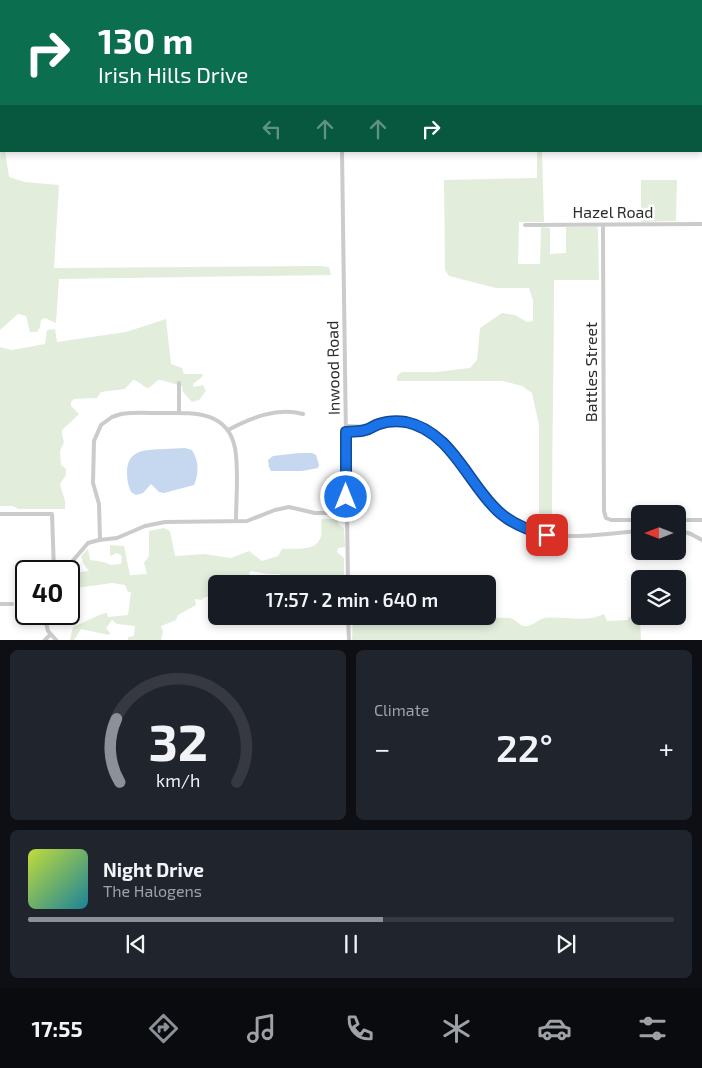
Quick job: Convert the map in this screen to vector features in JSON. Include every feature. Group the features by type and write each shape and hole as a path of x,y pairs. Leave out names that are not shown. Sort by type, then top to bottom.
{"street":[{"name":"Inwood Road","path":"342,152 348,575"},
{"name":"Hazel Road","path":"525,225 702,224"},
{"name":"Battles Street","path":"603,225 604,514 606,518 611,520 631,520"},
{"path":"179,383 180,413"},
{"path":"228,430 264,414 287,412 304,414"},
{"path":"100,540 99,504 93,483 96,432 101,425 117,415 129,413 206,415 218,421 228,430 236,453 236,521"},
{"path":"346,426 406,422 429,432 454,454 492,506 508,519 524,528 557,537 631,532"},
{"path":"346,432 364,431 378,424"},
{"path":"73,560 86,545 100,540 127,535 145,526 161,522 251,520 275,510 289,507 315,512 347,513"},
{"path":"0,514 52,514 54,560"},
{"path":"686,520 702,520"},
{"path":"686,532 702,540"},
{"path":"0,604 12,604"},
{"path":"46,625 50,635 57,640"},
{"path":"348,625 349,640"},
{"path":"44,640 50,635"}],"green space":[{"path":"0,152 5,152 9,177 25,182 59,185 54,268 319,266 329,267 331,275 59,279 56,323 45,318 41,320 37,332 30,332 26,316 18,314 0,330"},
{"path":"537,152 542,152 544,222 519,222 518,264 540,264 541,227 550,228 550,254 566,253 566,227 597,227 598,231 599,280 554,280 552,523 539,523 539,425 532,393 522,386 503,381 397,381 397,376 402,372 436,372 470,368 477,360 480,328 502,313 515,315 527,322 533,321 533,300 529,288 496,288 449,276 445,270 444,180 537,178"},
{"path":"641,180 677,180 676,221 641,222"},
{"path":"166,319 171,364 182,368 184,374 203,374 193,384 194,387 203,385 206,391 199,400 192,402 183,392 182,386 161,380 158,380 149,388 133,380 125,389 101,392 97,398 74,399 71,402 71,406 79,414 62,430 64,442 60,451 61,465 66,469 66,475 60,484 65,501 65,509 18,509 13,506 0,506 0,347 12,350 45,344 47,330 55,329 57,342 126,332"},
{"path":"322,519 337,519 339,525 344,528 345,547 338,548 337,552 344,558 344,575 280,575 251,571 250,575 208,575 208,597 201,600 195,599 196,605 178,615 176,620 161,626 163,632 161,640 128,640 128,637 134,636 135,626 117,624 112,620 106,628 110,633 109,635 81,629 74,640 70,640 73,627 104,613 107,613 108,617 128,615 131,592 128,592 125,585 112,583 80,587 80,572 89,571 83,563 81,556 88,549 90,560 111,565 121,564 122,556 117,553 110,556 110,545 124,546 130,575 147,574 144,563 149,556 149,531 164,528 170,531 175,556 204,554 231,558 249,551 262,561 278,556 282,549 309,548 314,546 321,537"},
{"path":"604,614 607,621 628,620 628,617 631,617 631,625 640,625 641,640 352,640 353,625 496,625 496,617 512,619 523,626 529,626 545,618 582,619"}],"water":[{"path":"185,448 192,450 197,463 197,476 194,485 164,493 159,492 151,484 143,493 136,495 131,492 127,473 130,459 134,455 145,450"},
{"path":"312,453 316,455 318,468 302,471 271,471 268,460 273,456"}],"route":[{"path":"346,497 346,432 364,431 378,424 388,422 406,422 429,432 454,454 492,506 500,513 524,528 547,535"}]}
